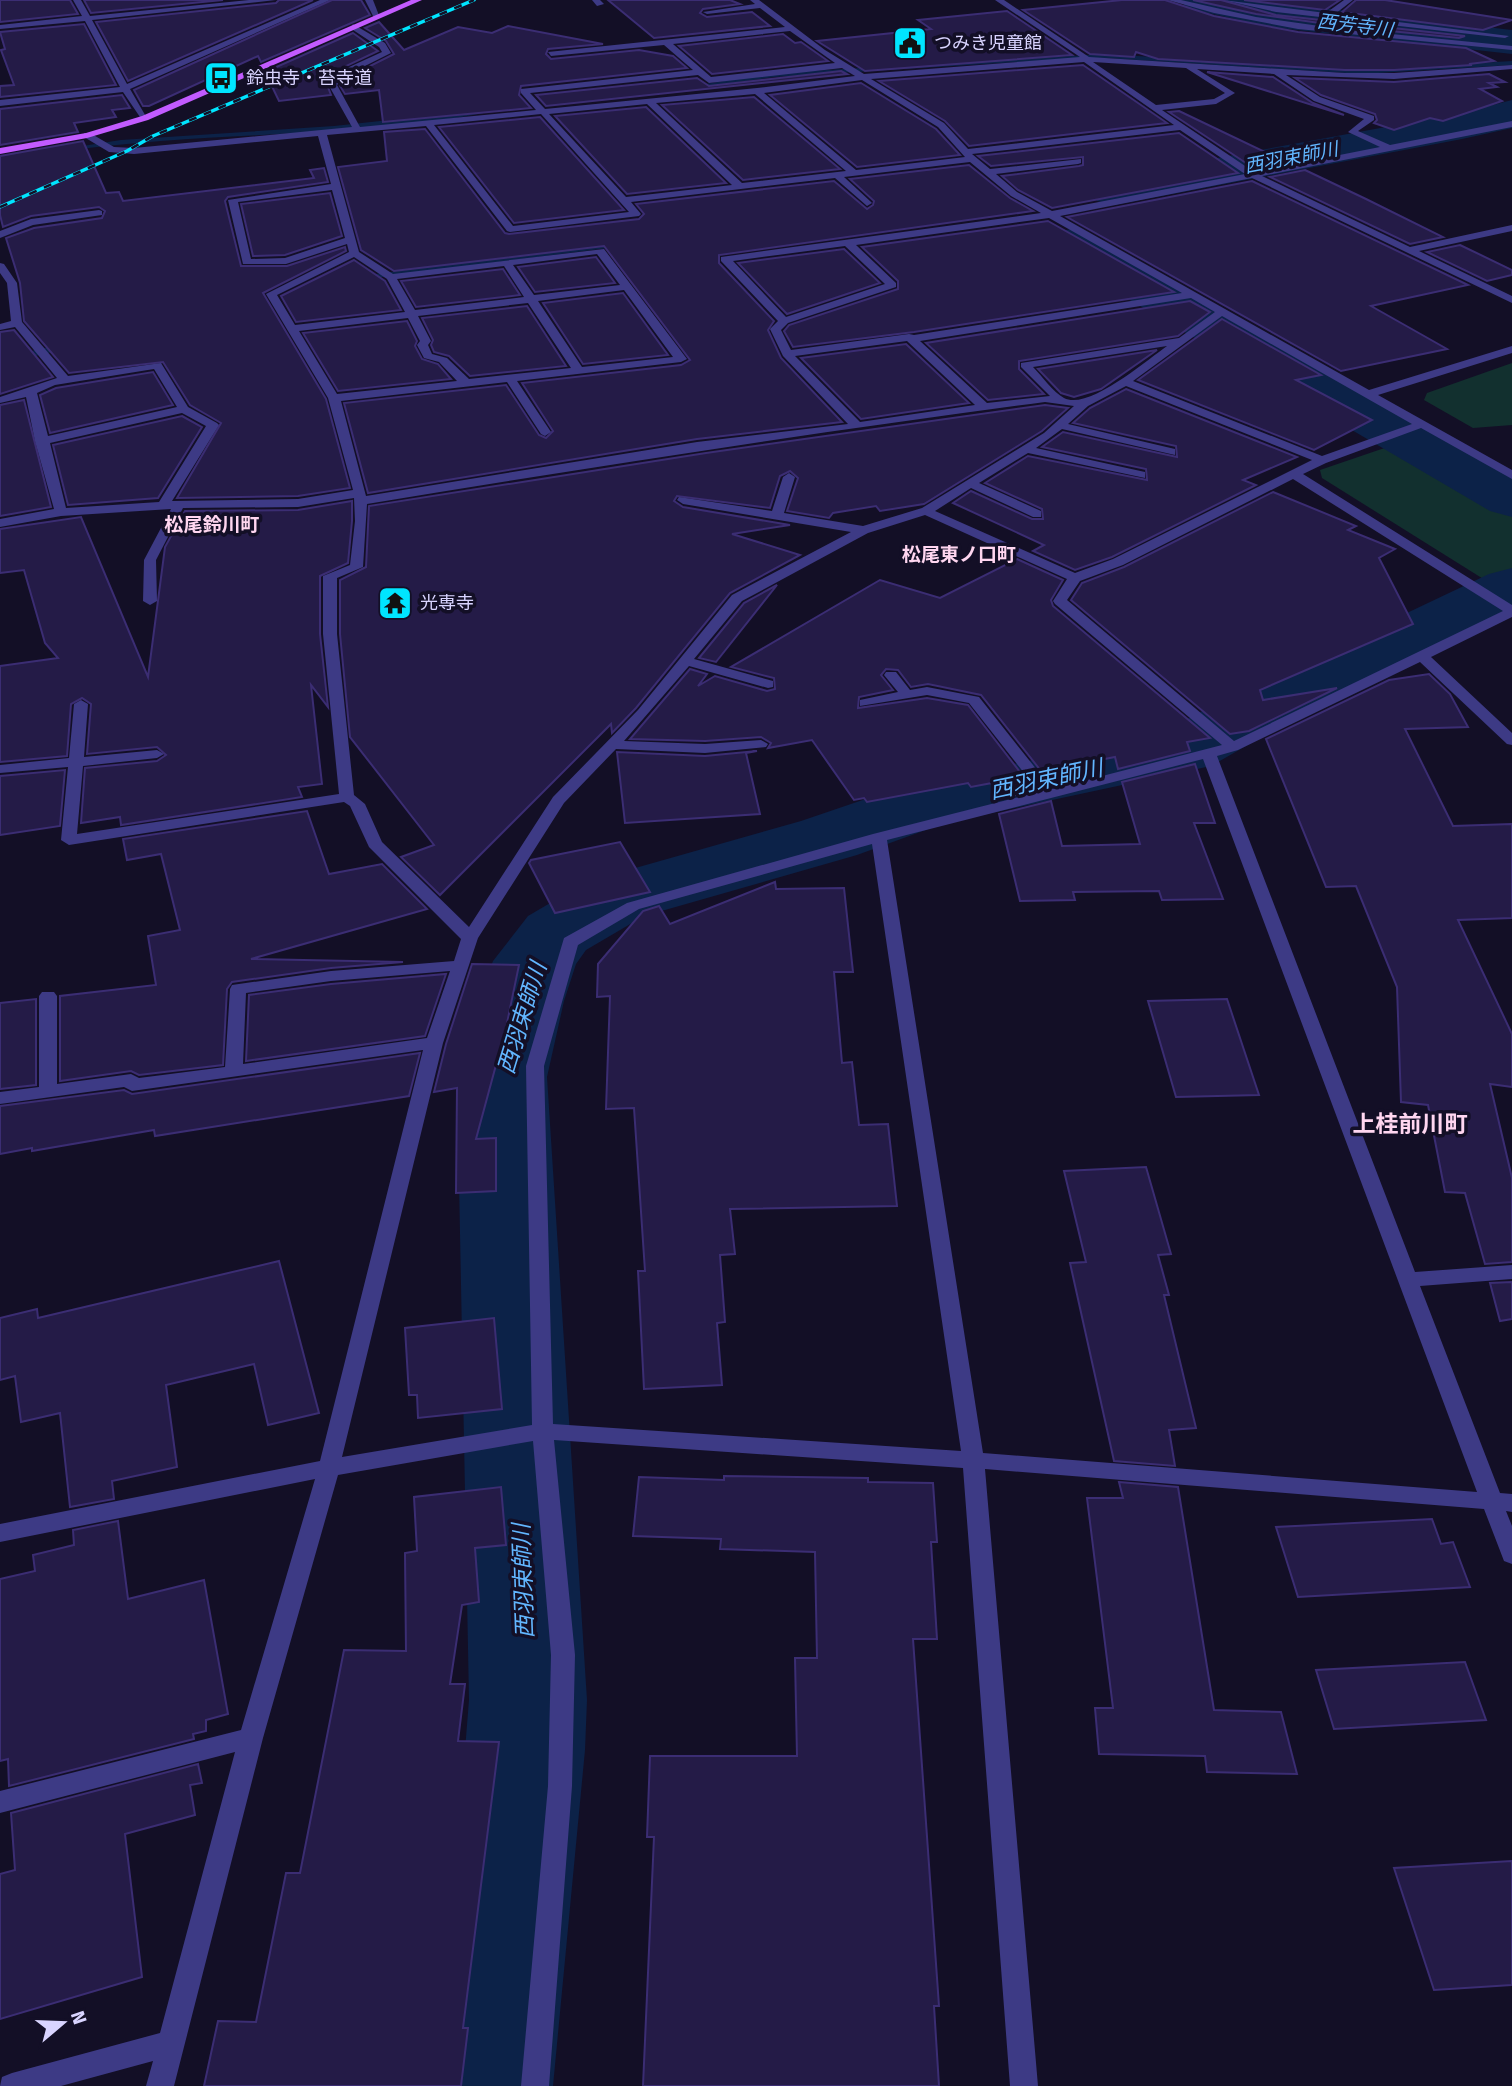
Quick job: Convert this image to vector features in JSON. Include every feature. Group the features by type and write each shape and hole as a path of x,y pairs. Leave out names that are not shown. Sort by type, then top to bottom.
{"main road":[{"path":"0,151 87,135 145,118 418,0"}],"street":[{"path":"77,0 124,89 132,95 145,118"},
{"path":"0,27 197,3 272,0"},
{"path":"0,103 124,89 326,0"},
{"path":"369,0 377,16"},
{"path":"999,0 1250,172 1512,300"},
{"path":"1172,0 1216,11 1332,31 1512,48"},
{"path":"1227,0 1328,16 1512,37"},
{"path":"1328,16 1349,0"},
{"path":"707,12 758,3 843,65 941,125 969,155 1014,194 1512,475"},
{"path":"353,26 383,45 387,53 350,70 332,84 358,131"},
{"path":"551,54 791,29"},
{"path":"666,42 709,80 843,65"},
{"path":"87,135 112,150 127,151 322,135 1084,57 1278,73 1394,76 1512,67"},
{"path":"1155,108 1216,101 1231,93 1188,66"},
{"path":"429,124 510,229 636,214 524,91 701,72"},
{"path":"1278,73 1317,99 1371,118 1352,132 1385,146"},
{"path":"757,92 853,173"},
{"path":"650,102 740,187"},
{"path":"784,321 725,259 1049,215 1250,172 1512,124"},
{"path":"625,200 853,173 1182,127"},
{"path":"322,135 354,253 391,277 426,341 422,345 428,356 443,360 467,384"},
{"path":"988,172 1078,161"},
{"path":"836,174 867,203"},
{"path":"337,186 233,200 247,262 286,261 352,239"},
{"path":"0,235 32,222 99,213"},
{"path":"1410,250 1512,228"},
{"path":"848,243 892,285 784,321 775,329 788,354 857,426"},
{"path":"334,398 681,359 600,251 391,277"},
{"path":"346,797 330,634 330,576 356,567 362,521 360,497 334,398 271,294 354,253"},
{"path":"507,264 579,371"},
{"path":"0,266 12,283 18,323 62,374 63,379"},
{"path":"0,284 12,283"},
{"path":"293,329 626,287"},
{"path":"788,354 911,339 1191,295"},
{"path":"160,2086 251,1738 329,1468 434,1042 470,938 558,800 643,713 737,598 864,530 926,511 1026,449 1084,404 1125,382 1221,312"},
{"path":"0,327 18,323"},
{"path":"911,339 984,407"},
{"path":"1061,401 1025,365 1182,341"},
{"path":"1368,394 1512,349"},
{"path":"0,400 31,392 63,379 157,365 184,409 213,425 163,505"},
{"path":"511,380 545,432"},
{"path":"1125,382 1322,460"},
{"path":"31,392 41,441 61,512"},
{"path":"0,523 61,512 163,505 298,503 360,497 697,446 775,439 1045,399 1084,404"},
{"path":"41,441 184,409"},
{"path":"1222,737 1060,601 1075,578 1118,562 1292,473 1422,424"},
{"path":"1059,425 1171,452"},
{"path":"1026,449 1140,475"},
{"path":"535,2086 560,1786 563,1655 540,1431 535,1066 570,942 633,906 879,837 1041,785 1209,755 1222,737 1423,657 1512,612 1292,473"},
{"path":"777,516 789,477"},
{"path":"971,484 1037,514"},
{"path":"682,500 864,530"},
{"path":"150,601 150,560 179,505"},
{"path":"926,511 1075,578"},
{"path":"1423,657 1512,741"},
{"path":"685,661 768,684"},
{"path":"891,675 907,695"},
{"path":"865,704 927,691 974,699 1041,785"},
{"path":"81,704 69,840 346,797 357,804 375,844 470,938"},
{"path":"612,744 664,749 726,749 761,744"},
{"path":"0,769 75,764 157,754"},
{"path":"1209,755 1407,1280 1502,1502 1512,1555"},
{"path":"879,837 973,1460 1024,2086"},
{"path":"234,1071 238,989 331,976 462,965"},
{"path":"48,996 48,1091"},
{"path":"0,1098 131,1080 132,1085 434,1042"},
{"path":"1407,1280 1512,1272"},
{"path":"0,1532 329,1468 540,1431 973,1460 1502,1502"},
{"path":"0,1802 251,1738"},
{"path":"12,2086 172,2043"}],"green space":[{"path":"1512,363 1512,425 1473,428 1424,400 1427,393"},
{"path":"1405,441 1512,501 1512,582 1503,587 1493,585 1322,478 1320,470"}],"building":[{"path":"0,0 70,0 78,14 0,22"},
{"path":"84,0 223,0 91,13"},
{"path":"279,0 313,0 128,81 96,22 276,3"},
{"path":"332,0 361,0 370,15 261,62 258,56 149,106 143,106 134,90"},
{"path":"608,0 730,0 740,4 703,9 700,13 707,17 752,12 770,26 654,38"},
{"path":"1122,0 1165,0 1214,16 1298,32 1466,48 1494,61 1394,70 1345,70 1158,59 1136,52 1134,57 1090,54 1023,10"},
{"path":"1193,0 1221,0 1276,15 1465,36 1459,38 1341,26 1256,14"},
{"path":"1244,0 1340,0 1325,10"},
{"path":"1356,0 1385,0 1512,20 1483,30 1342,12"},
{"path":"1007,11 1072,55 865,71 817,41 931,29 918,20"},
{"path":"379,22 404,50 458,27 492,33 508,26 603,44 548,49 546,54 551,59 639,50 673,56 687,68 521,86 519,95 531,108 383,122 379,90 345,94 340,86 354,74 394,54 386,41 365,28"},
{"path":"84,24 116,85 0,97 0,86 14,85 1,50 5,49 0,32"},
{"path":"353,33 378,51 346,66 326,82 331,95 279,101 265,72"},
{"path":"783,34 795,43 801,42 828,61 712,74 679,46"},
{"path":"1083,65 1167,123 969,146 945,121 879,81"},
{"path":"841,71 847,74 546,106 536,95 697,78 709,86"},
{"path":"1207,72 1273,77 1313,103 1344,115"},
{"path":"1489,74 1505,82 1489,83 1497,87 1480,89 1502,101 1443,121 1430,118 1394,130 1374,123 1377,120 1375,114 1321,95 1295,78 1394,82"},
{"path":"861,83 936,129 960,155 857,167 770,95"},
{"path":"122,95 130,108 112,110 116,117 74,123 78,132 0,145 0,109"},
{"path":"754,97 840,169 743,180 662,105"},
{"path":"646,107 726,183 627,194 555,116"},
{"path":"1179,111 1288,163 1255,169 1169,112"},
{"path":"540,117 624,210 514,223 439,127"},
{"path":"425,129 505,233 509,234 639,219 644,214 636,204 834,181 867,209 874,201 850,179 969,165 1010,198 1033,211 719,255 719,263 774,321 768,330 781,358 842,422 697,439 368,493 344,403 506,385 539,435 546,438 553,431 522,383 681,365 690,360 604,246 394,271 361,250 338,167 387,161 384,132"},
{"path":"1179,133 1238,173 1052,208 1018,190 1002,176 1079,166 1083,165 1083,157 991,166 978,156"},
{"path":"83,141 106,193 119,192 123,201 314,178 310,170 324,168 328,182 228,197 225,201 241,266 287,266 345,247 346,251 263,293 326,399 350,488 298,496 177,498 221,423 190,405 163,362 69,373 24,321 20,283 6,238 34,228 102,218 105,211 99,207 31,216 3,227 0,215 0,156"},
{"path":"1305,170 1443,237 1410,244 1270,177"},
{"path":"1252,181 1468,285 1371,306 1447,349 1341,371 1067,217"},
{"path":"330,193 342,236 285,255 253,256 241,204"},
{"path":"1048,221 1174,292 914,332 793,347 784,331 789,325 898,289 898,281 862,247"},
{"path":"1460,245 1512,270 1512,275 1487,281 1427,252"},
{"path":"844,249 880,283 787,314 738,263"},
{"path":"596,257 615,283 535,292 518,267"},
{"path":"354,260 385,281 401,310 296,322 281,296"},
{"path":"503,269 520,295 416,307 401,281"},
{"path":"623,293 668,355 583,364 543,303"},
{"path":"1190,301 1210,312 1178,336 1019,361 1019,369 1044,394 988,400 926,343"},
{"path":"527,306 566,366 470,376 449,356 434,352 431,345 433,340 422,318"},
{"path":"1222,319 1321,375 1296,380 1372,420 1314,450 1138,380"},
{"path":"407,321 422,359 438,364 451,379 338,391 303,333"},
{"path":"14,330 53,377 0,394 0,332"},
{"path":"906,344 969,403 861,419 801,358"},
{"path":"1157,350 1101,389 1074,397 1061,393 1038,369"},
{"path":"153,372 173,405 50,433 40,395 56,388"},
{"path":"1126,389 1297,457 1243,480 1256,485 1112,557 1075,570 1033,551 1044,545 953,503 971,491 1032,519 1043,519 1042,509 985,483 1028,456 1147,480 1146,469 1042,447 1063,432 1177,457 1176,446 1073,423 1090,408"},
{"path":"24,400 51,507 0,516 0,405"},
{"path":"1045,405 1068,408 1042,431 924,504 880,511 876,506 833,513 829,518 787,511 798,478 790,471 780,476 770,508 677,496 674,501 683,507 790,525 732,534 800,555 730,593 636,708 612,733 611,724 440,895 401,857 434,845 350,737 340,634 340,580 366,567 369,506 706,453"},
{"path":"182,416 202,427 158,498 68,505 53,445"},
{"path":"1273,492 1356,526 1348,530 1395,549 1379,558 1413,624 1260,690 1263,700 1337,688 1249,731 1230,734 1071,600 1082,583 1124,567"},
{"path":"352,501 348,563 320,576 320,634 328,707 311,685 322,784 298,787 302,797 121,825 120,817 81,823 85,768 157,761 166,755 157,747 87,754 91,704 82,698 71,704 67,756 0,762 0,666 58,658 45,643 24,570 0,573 0,529 81,517 148,677 165,547 185,511 298,510"},
{"path":"1017,559 1063,580 1051,600 1053,606 1210,738 1187,742 1190,751 1118,769 1115,757 1044,771 1045,776 981,695 928,684 911,687 898,670 886,669 881,675 893,690 859,697 858,708 927,698 968,705 1034,790 996,800 992,783 971,787 968,783 867,802 864,798 854,800 812,740 768,748 771,743 761,737 705,741 630,739 690,669 707,674 698,686 715,676 767,691 775,689 774,678 731,667 880,580 940,598"},
{"path":"777,585 716,662 699,658 744,603"},
{"path":"1429,674 1450,694 1468,727 1405,729 1453,826 1512,824 1512,918 1458,920 1512,1034 1512,1087 1490,1084 1512,1178 1512,1262 1485,1264 1465,1193 1445,1192 1428,1105 1401,1102 1397,987 1356,886 1326,887 1266,739 1389,680"},
{"path":"757,751 746,753 760,814 625,823 617,752 705,756"},
{"path":"1195,764 1215,823 1194,823 1223,899 1162,900 1159,891 1073,892 1075,900 1020,901 999,814 1051,801 1062,846 1140,844 1122,782"},
{"path":"65,770 60,826 0,835 0,776"},
{"path":"307,811 329,874 382,864 427,909 251,959 403,962 331,968 232,982 227,989 223,1065 139,1075 131,1071 60,1081 60,996 156,985 148,936 180,930 161,854 127,860 123,839"},
{"path":"620,842 650,892 555,913 529,863 531,860"},
{"path":"775,882 776,889 844,888 853,972 834,972 842,1063 852,1062 859,1125 888,1124 897,1206 730,1209 735,1254 720,1255 725,1322 717,1323 722,1385 644,1389 638,1271 645,1271 634,1108 606,1109 610,996 597,997 598,964 643,911 659,906 670,924"},
{"path":"472,964 519,965 506,1028 476,1139 496,1138 496,1191 456,1193 457,1088 434,1092 446,1044"},
{"path":"446,974 425,1036 246,1061 249,995 331,984"},
{"path":"36,999 36,1085 0,1089 0,1003"},
{"path":"1227,999 1259,1095 1176,1097 1148,1001"},
{"path":"420,1053 409,1096 155,1136 154,1130 0,1154 0,1106 124,1090 132,1094"},
{"path":"1146,1167 1171,1254 1158,1255 1169,1295 1164,1295 1196,1428 1169,1430 1175,1466 1114,1461 1070,1263 1086,1262 1064,1171"},
{"path":"279,1261 319,1413 268,1425 254,1364 166,1385 177,1467 112,1481 114,1499 70,1507 60,1413 21,1422 15,1376 0,1380 0,1318 37,1309 38,1318"},
{"path":"1512,1282 1512,1319 1500,1321 1490,1283"},
{"path":"494,1318 502,1409 418,1418 417,1395 409,1395 405,1328"},
{"path":"724,1476 868,1478 868,1482 933,1483 937,1542 931,1542 937,1639 913,1639 939,2006 934,2006 939,2086 643,2086 654,1837 647,1837 650,1756 797,1756 795,1658 817,1658 815,1552 720,1549 721,1539 633,1536 639,1477 724,1480"},
{"path":"1119,1482 1178,1487 1214,1710 1281,1712 1297,1774 1207,1772 1205,1756 1099,1754 1095,1708 1113,1708 1087,1498 1123,1498"},
{"path":"501,1487 506,1545 475,1548 479,1602 462,1605 450,1684 465,1684 458,1741 499,1742 463,2028 468,2028 461,2086 204,2086 218,2021 256,2022 286,1873 300,1873 344,1650 406,1651 405,1553 417,1551 414,1497"},
{"path":"1432,1519 1441,1544 1453,1542 1470,1587 1298,1597 1276,1527"},
{"path":"118,1521 128,1599 204,1580 228,1714 206,1720 206,1731 193,1734 194,1739 9,1786 8,1759 0,1761 0,1579 35,1571 33,1555 74,1545 73,1530"},
{"path":"1465,1662 1486,1720 1334,1729 1316,1670"},
{"path":"198,1764 202,1783 190,1785 195,1815 125,1834 142,1977 0,2019 0,1874 15,1870 11,1813"},
{"path":"1512,1861 1512,1985 1434,1990 1394,1868"}],"waterway":[{"name":"西芳寺川","path":"1200,0 1270,15 1512,42"},
{"path":"690,87 774,75 1067,57 1106,56 1362,72 1512,63"},
{"path":"67,149 148,140 334,128 482,112"},
{"name":"西羽束師川","path":"1114,191 1462,126 1512,113"},
{"path":"360,278 620,244"},
{"name":"西羽束師川","path":"1071,244 1512,498"},
{"path":"0,361 67,346"},
{"name":"西羽束師川","path":"485,2086 525,1750 528,1700 502,1077 521,1001 535,961 557,933 615,899 829,838 925,804 1185,750 1241,719 1512,588"}],"railway":[{"path":"0,207 127,151 153,136 474,0"}],"place":[{"name":"つみき児童館","path":"910,43"},
{"name":"鈴虫寺・苔寺道","path":"221,78"},
{"name":"光専寺","path":"395,603"}],"district":[{"name":"松尾鈴川町","path":"212,524"},
{"name":"松尾東ノ口町","path":"959,554"},
{"name":"上桂前川町","path":"1410,1124"}]}
